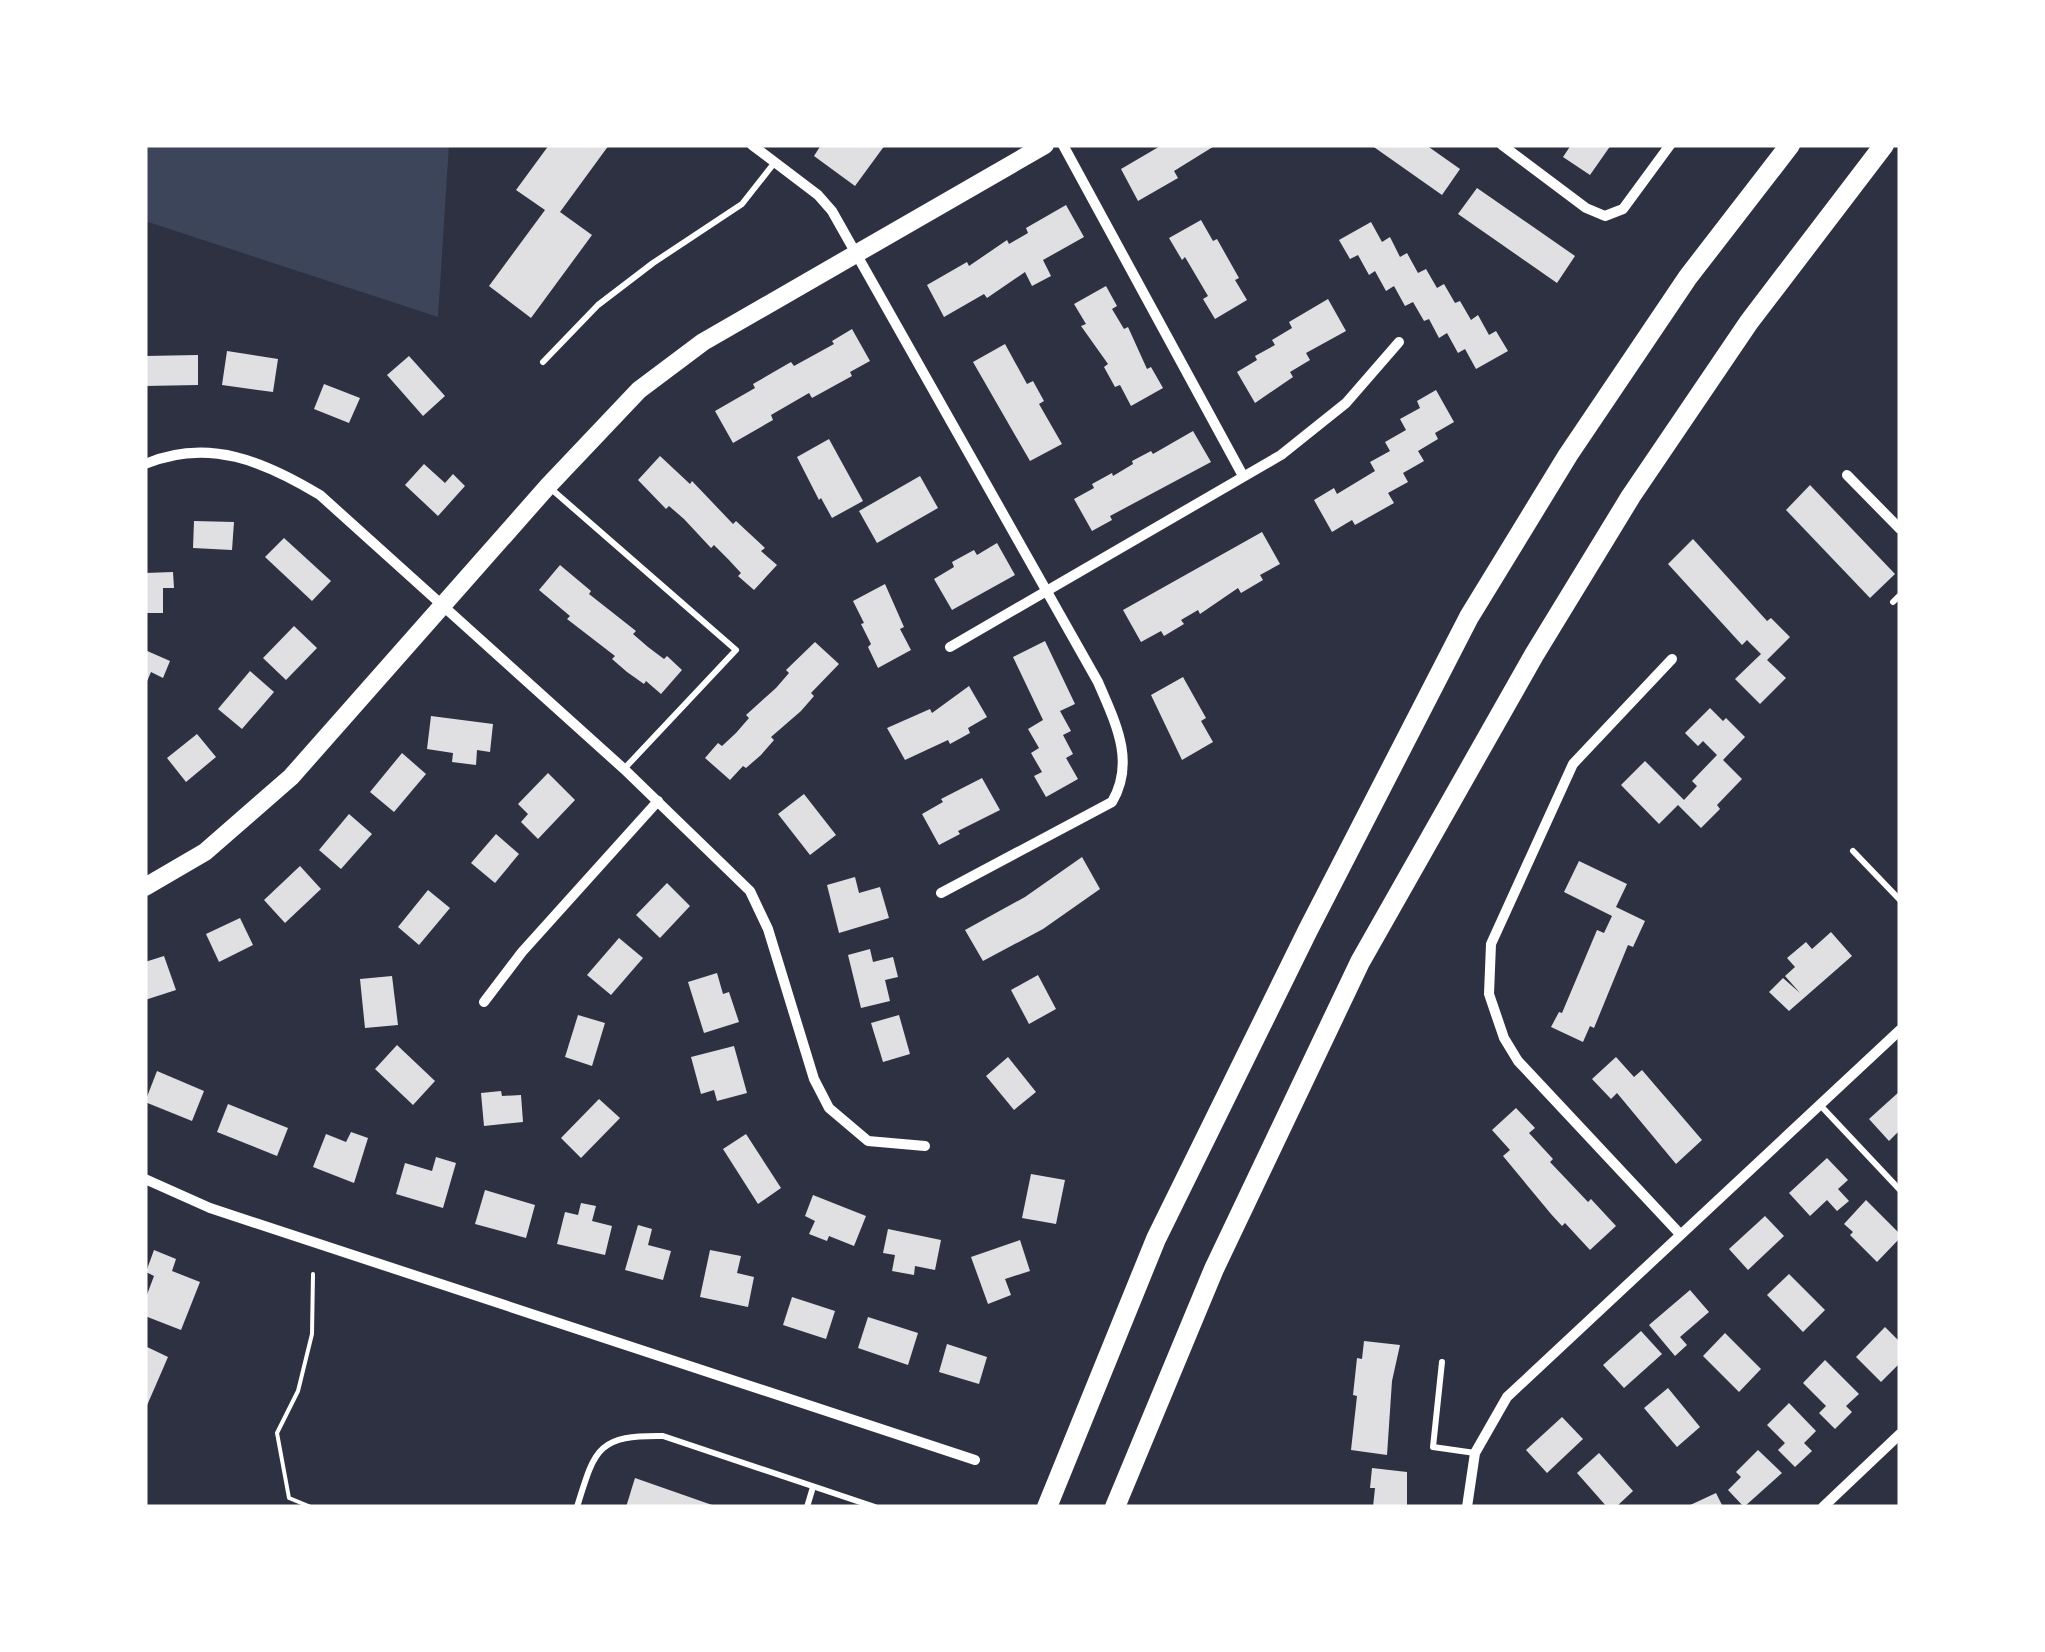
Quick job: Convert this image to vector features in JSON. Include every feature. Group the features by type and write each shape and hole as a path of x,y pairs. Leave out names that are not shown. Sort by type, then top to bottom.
{"main road":[{"path":"1047,1507 1156,1239 1468,616 1568,455 1688,277 1790,145"},
{"path":"1115,1507 1214,1270 1360,962 1534,655 1631,496 1749,322 1884,145"}],"street":[{"path":"752,145 818,195 832,211 1098,682 1125,757 1121,787 1112,802 942,893"},
{"path":"145,887 206,852 292,777 548,486 639,390 690,351 1045,145"},
{"path":"1063,145 1242,474"},
{"path":"1502,145 1586,208 1604,216 1623,209 1670,145"},
{"path":"950,647 1280,454 1346,403 1399,342"},
{"path":"145,464 192,452 237,457 274,468 320,495 624,769 750,890 768,928 814,1079 829,1108 868,1141 925,1146"},
{"path":"1847,475 1900,529"},
{"path":"1672,659 1573,764 1491,944 1490,994 1504,1038 1518,1062 1680,1234"},
{"path":"484,1002 522,952 658,801"},
{"path":"1467,1507 1475,1453 1507,1397 1900,1030"},
{"path":"145,1179 210,1208 975,1460"},
{"path":"1823,1507 1900,1434"}],"lane":[{"path":"543,362 598,305 742,204 775,162"},
{"path":"548,486 736,650 624,769"},
{"path":"1893,602 1900,595"},
{"path":"1853,850 1900,900"},
{"path":"1820,1105 1900,1190"},
{"path":"1442,1362 1434,1447 1475,1453"},
{"path":"577,1507 592,1457 612,1441 636,1436 663,1436 875,1507"},
{"path":"807,1507 813,1487"}],"path":[{"path":"311,1507 288,1498 277,1433 298,1392 312,1334 313,1274"}],"shaded area":[{"path":"145,145 449,145 438,317 145,221"}],"building":[{"path":"549,145 609,145 560,212 592,235 531,318 489,286 545,210 516,190"},
{"path":"821,145 885,145 855,186 814,156"},
{"path":"1162,145 1216,145 1174,171 1178,178 1138,201 1121,169"},
{"path":"1371,145 1426,145 1460,169 1442,195"},
{"path":"1571,145 1611,145 1590,175 1563,157"},
{"path":"1477,188 1575,256 1557,283 1458,214"},
{"path":"1066,205 1084,237 1043,260 1051,276 1032,286 1025,272 987,298 984,294 944,317 927,285 967,262 969,266 1007,240 1009,244 1028,233 1026,228"},
{"path":"1201,220 1213,241 1217,239 1247,300 1215,319 1203,299 1208,296 1169,238"},
{"path":"1371,222 1382,242 1390,237 1400,257 1407,253 1418,273 1426,269 1437,288 1444,284 1471,320 1478,315 1489,335 1496,331 1508,351 1476,369 1465,349 1458,353 1447,333 1439,338 1429,319 1424,321 1413,302 1405,306 1394,286 1386,291 1375,271 1369,275 1358,255 1350,259 1339,240"},
{"path":"1106,286 1117,306 1112,309 1124,329 1128,327 1147,369 1151,367 1163,388 1131,406 1120,385 1115,387 1104,367 1108,364 1081,326 1086,324 1074,304"},
{"path":"1328,299 1346,331 1306,353 1310,360 1290,372 1293,377 1255,403 1237,372 1275,345 1272,340 1292,328 1289,322"},
{"path":"852,329 870,361 812,398 809,393 771,415 773,420 733,443 715,411 755,388 753,384 834,344 832,341"},
{"path":"1005,344 1027,384 1033,381 1044,401 1039,404 1062,444 1030,461 973,362"},
{"path":"227,351 278,359 273,392 222,385"},
{"path":"198,355 198,385 145,386 145,356"},
{"path":"409,356 445,396 423,416 387,375"},
{"path":"324,384 360,398 349,423 314,409"},
{"path":"1436,390 1454,422 1435,433 1438,439 1418,451 1424,461 1403,473 1408,482 1388,493 1394,503 1355,525 1352,520 1332,532 1314,500 1334,488 1337,494 1375,471 1370,462 1390,451 1385,442 1406,430 1400,419 1420,408 1417,401"},
{"path":"1193,431 1211,462 1110,516 1112,520 1092,531 1074,499 1094,488 1092,484 1133,464 1132,461"},
{"path":"829,439 863,501 832,518 797,457"},
{"path":"660,456 690,484 692,481 733,524 736,521 765,548 761,551 777,565 754,590 714,545 711,548 638,480"},
{"path":"424,464 445,483 453,474 465,486 438,516 405,485"},
{"path":"920,476 938,508 877,543 859,511"},
{"path":"1810,485 1895,574 1870,598 1786,510"},
{"path":"194,521 234,522 232,550 193,548"},
{"path":"1262,532 1280,564 1260,575 1263,580 1241,593 1238,588 1200,614 1198,610 1164,636 1161,631 1141,642 1123,610"},
{"path":"284,538 331,581 312,601 265,557"},
{"path":"1693,539 1767,621 1771,618 1790,637 1767,660 1786,678 1760,704 1735,679 1761,654 1747,640 1742,645 1668,564"},
{"path":"997,543 1015,575 952,610 934,579 954,567 952,562 974,550 977,555"},
{"path":"560,565 636,631 633,634 648,647 664,659 667,656 682,670 661,694 627,672 612,659 615,656 567,619 570,616 539,590"},
{"path":"173,572 174,588 163,588 163,613 145,613 145,573"},
{"path":"885,584 911,650 878,668 853,601"},
{"path":"294,626 317,648 286,680 263,658"},
{"path":"1045,641 1075,704 1060,711 1071,731 1063,735 1073,754 1066,758 1078,779 1046,797 1034,776 1042,772 1031,753 1039,748 1028,729 1043,720 1013,657"},
{"path":"815,642 839,664 811,693 814,696 801,711 771,737 774,740 761,755 730,780 705,758 718,743 722,746 736,733 749,718 746,715 776,688 789,673 786,670"},
{"path":"145,650 170,661 163,678 151,672 145,686"},
{"path":"250,671 274,692 242,729 218,709"},
{"path":"1183,677 1206,718 1201,721 1213,742 1182,760 1151,695"},
{"path":"969,686 987,717 950,744 948,740 905,760 887,728 930,709 932,713"},
{"path":"1710,708 1745,737 1723,760 1742,779 1701,828 1678,805 1659,824 1621,785 1645,761 1684,800 1697,786 1692,781 1717,755 1703,741 1698,746 1685,733"},
{"path":"431,716 493,724 490,752 477,750 476,765 452,762 453,753 427,749"},
{"path":"197,734 216,757 186,782 167,758"},
{"path":"402,753 426,774 394,812 370,792"},
{"path":"548,773 575,800 538,839 521,822 528,814 518,804"},
{"path":"982,778 1000,810 939,845 922,814 943,802 941,799"},
{"path":"804,794 836,835 810,855 778,814"},
{"path":"349,814 372,834 341,869 319,850"},
{"path":"496,834 519,854 495,883 471,863"},
{"path":"1082,857 1100,889 1043,929 983,961 965,930 1025,897"},
{"path":"1579,861 1627,884 1616,907 1645,921 1633,947 1628,945 1594,1028 1590,1026 1583,1042 1551,1027 1562,1013 1597,930 1604,933 1612,916 1564,892"},
{"path":"300,866 321,889 285,923 264,900"},
{"path":"855,877 859,893 880,887 889,918 839,933 827,885"},
{"path":"667,883 690,906 660,938 636,915"},
{"path":"428,890 450,908 419,945 398,927"},
{"path":"240,918 253,945 219,962 206,934"},
{"path":"1831,932 1852,956 1789,1011 1769,992 1783,978 1800,993 1785,976 1795,967 1787,958 1806,942 1812,949"},
{"path":"619,938 643,958 611,995 587,975"},
{"path":"870,949 873,962 893,957 898,977 885,980 890,1001 861,1008 848,955"},
{"path":"164,956 176,990 145,1000 145,962"},
{"path":"717,973 723,994 729,992 739,1022 704,1033 688,982"},
{"path":"1038,975 1056,1009 1029,1024 1011,990"},
{"path":"392,976 398,1025 365,1028 360,979"},
{"path":"578,1015 605,1023 592,1066 565,1057"},
{"path":"899,1015 910,1054 883,1062 871,1023"},
{"path":"397,1045 435,1081 413,1105 375,1069"},
{"path":"734,1046 747,1093 717,1101 714,1090 701,1094 691,1057"},
{"path":"1008,1057 1036,1092 1014,1110 986,1076"},
{"path":"1616,1057 1634,1077 1642,1070 1702,1140 1676,1164 1617,1093 1611,1099 1592,1079"},
{"path":"157,1071 204,1091 192,1121 145,1102"},
{"path":"501,1091 502,1096 521,1095 523,1122 484,1126 481,1093"},
{"path":"1900,1091 1900,1130 1889,1141 1869,1119"},
{"path":"599,1099 620,1118 581,1158 561,1138"},
{"path":"228,1104 288,1128 277,1156 217,1132"},
{"path":"1516,1108 1535,1128 1529,1133 1553,1159 1550,1162 1616,1226 1590,1250 1565,1223 1562,1226 1503,1156 1510,1150 1492,1130"},
{"path":"351,1132 368,1138 354,1183 313,1167 326,1134 346,1142"},
{"path":"746,1134 781,1188 758,1204 723,1149"},
{"path":"436,1157 456,1163 443,1208 396,1194 405,1163 432,1171"},
{"path":"1827,1158 1848,1180 1838,1189 1849,1201 1837,1211 1827,1200 1810,1216 1789,1193"},
{"path":"1031,1174 1065,1180 1056,1224 1022,1218"},
{"path":"485,1190 535,1205 526,1238 475,1224"},
{"path":"813,1195 866,1216 854,1246 829,1236 827,1241 809,1234 815,1221 805,1216"},
{"path":"1866,1200 1900,1234 1877,1262 1844,1224"},
{"path":"581,1203 596,1206 592,1221 612,1226 605,1255 557,1244 565,1212 578,1215"},
{"path":"1765,1216 1784,1236 1748,1270 1729,1249"},
{"path":"638,1225 652,1229 648,1245 671,1251 663,1280 625,1270"},
{"path":"888,1229 941,1240 935,1270 915,1266 914,1275 892,1271 895,1255 883,1253"},
{"path":"1020,1240 1030,1271 1005,1279 1011,1295 988,1304 971,1257"},
{"path":"154,1250 176,1259 172,1271 200,1282 181,1330 145,1316 145,1300 154,1276 146,1272"},
{"path":"710,1250 741,1256 737,1273 754,1277 748,1307 700,1297"},
{"path":"1789,1274 1825,1310 1803,1332 1767,1295"},
{"path":"1690,1290 1709,1312 1680,1337 1687,1345 1675,1356 1649,1325"},
{"path":"792,1297 835,1311 826,1339 783,1325"},
{"path":"868,1317 918,1333 908,1365 858,1348"},
{"path":"1885,1327 1900,1342 1900,1363 1881,1382 1856,1357"},
{"path":"1641,1331 1662,1354 1624,1388 1603,1365"},
{"path":"1725,1333 1761,1369 1739,1392 1703,1356"},
{"path":"1364,1341 1400,1345 1392,1381 1387,1455 1351,1450 1357,1358 1362,1359"},
{"path":"947,1344 987,1357 979,1384 939,1372"},
{"path":"145,1346 168,1357 145,1410"},
{"path":"1825,1360 1859,1394 1846,1406 1852,1412 1835,1429 1819,1413 1826,1406 1803,1383"},
{"path":"1668,1388 1700,1427 1677,1447 1644,1408"},
{"path":"1789,1403 1816,1431 1804,1443 1812,1451 1795,1467 1778,1450 1785,1443 1767,1425"},
{"path":"1562,1417 1583,1439 1547,1473 1526,1450"},
{"path":"1758,1450 1782,1473 1744,1507 1728,1490 1741,1477 1736,1472"},
{"path":"1599,1453 1633,1491 1616,1507 1607,1507 1577,1473"},
{"path":"1372,1468 1407,1472 1407,1507 1373,1507"},
{"path":"635,1478 715,1506 626,1507"},
{"path":"1716,1493 1723,1507 1686,1507"}]}
